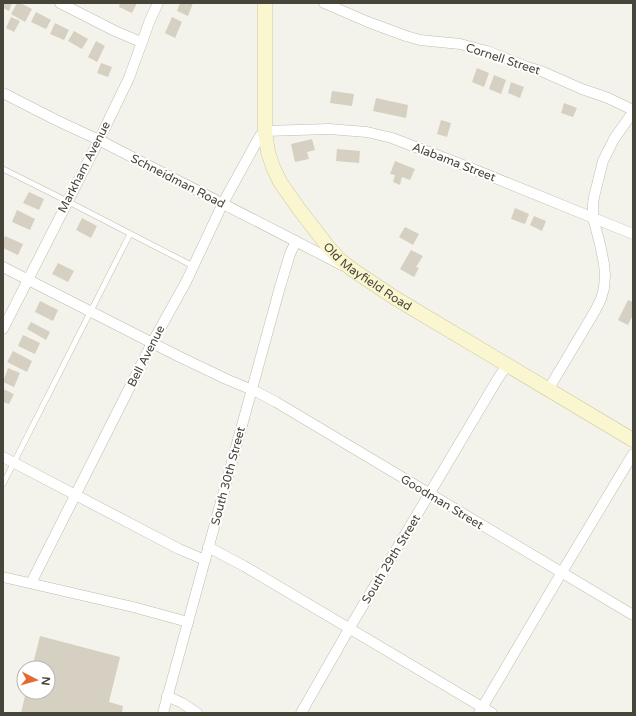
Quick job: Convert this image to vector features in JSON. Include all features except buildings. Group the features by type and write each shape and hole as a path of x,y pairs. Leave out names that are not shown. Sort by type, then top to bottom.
{"main road":[{"name":"Old Mayfield Road","path":"265,3 265,131 268,152 273,168 280,182 329,248 340,260 394,298 633,440"}],"street":[{"path":"60,3 115,31 141,42"},
{"name":"Markham Avenue","path":"3,329 129,78 141,42 158,3"},
{"name":"Cornell Street","path":"324,3 406,36 420,40 460,44 487,51 608,98 633,111"},
{"name":"Schneidman Road","path":"3,92 353,270"},
{"path":"548,390 601,300 605,276 600,244 593,218 594,197 603,161 614,139 633,111"},
{"name":"Alabama Street","path":"265,131 329,129 367,132 392,138 633,234"},
{"name":"Bell Avenue","path":"31,584 152,343 186,282 223,203 260,136 265,131"},
{"name":"South 30th Street","path":"162,713 251,389 290,254 296,241"},
{"name":"Goodman Street","path":"3,267 152,343 276,402 633,615"},
{"name":"South 29th Street","path":"301,713 496,380 507,365"},
{"path":"481,710 633,454"},
{"path":"3,457 75,496 179,549 205,560"},
{"path":"208,547 244,566 481,710 492,713"},
{"path":"3,577 133,607 188,622"},
{"path":"167,696 197,713"}],"lane":[{"path":"3,169 193,266"},
{"path":"3,484 130,234"}]}
